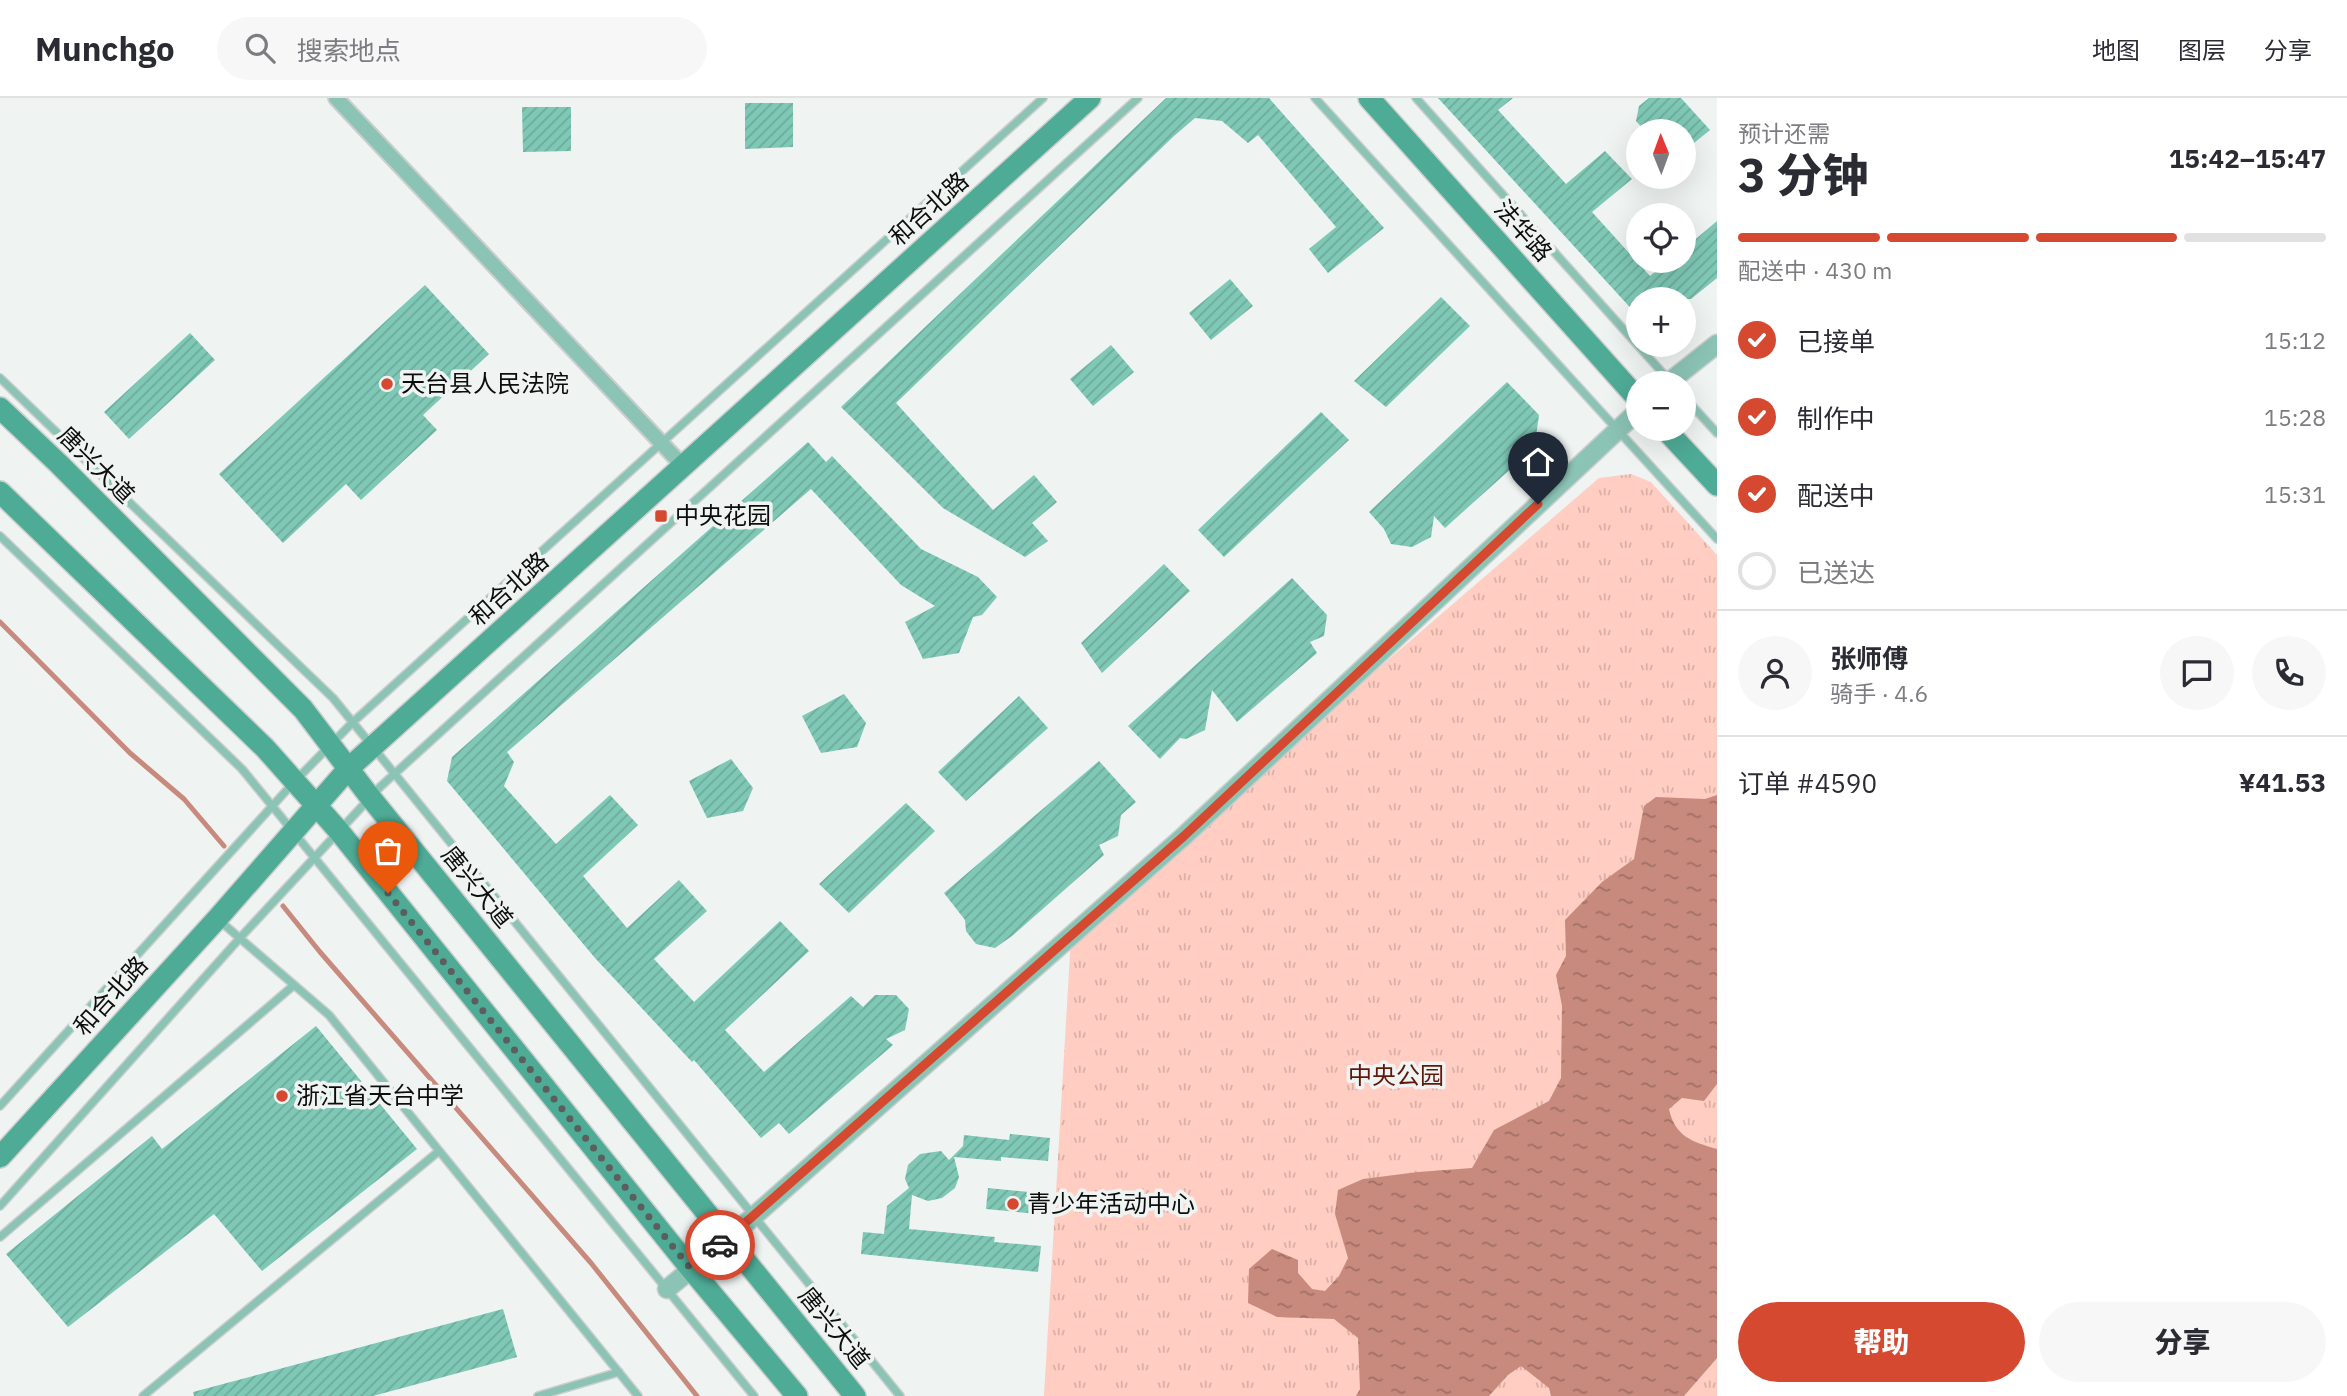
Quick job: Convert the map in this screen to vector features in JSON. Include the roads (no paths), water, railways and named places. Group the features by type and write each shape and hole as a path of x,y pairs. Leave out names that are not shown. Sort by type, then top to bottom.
{"main road":[{"name":"和合北路","path":"0,1157 217,919 349,768 1090,98"},
{"name":"法华路","path":"1369,98 1626,386"},
{"name":"唐兴大道","path":"0,408 293,699 855,1396"},
{"path":"1676,441 1717,485"},
{"path":"0,492 265,748 295,781 338,830 691,1269 797,1396"}],"street":[{"path":"336,98 684,467"},
{"path":"1684,371 1717,344"},
{"path":"667,1289 728,1239 1184,836 1626,422"}],"lane":[{"path":"0,1106 272,806 353,722 1043,98"},
{"path":"0,1206 338,830 394,773 1138,98"},
{"path":"1315,98 1717,539"},
{"path":"1416,98 1659,371"},
{"path":"0,378 333,698 901,1396"},
{"path":"1696,410 1717,433"},
{"path":"0,536 242,769 754,1396"},
{"path":"217,919 329,1015 638,1396"},
{"path":"0,1237 294,985"},
{"path":"143,1396 439,1151"},
{"path":"538,1396 619,1372"}],"water":[{"path":"1717,795 1717,1084 1704,1101 1682,1098 1669,1109 1676,1126 1686,1137 1717,1149 1717,1358 1684,1396 1551,1396 1549,1388 1521,1366 1508,1375 1489,1396 1356,1396 1360,1389 1358,1338 1334,1319 1277,1317 1248,1303 1249,1269 1272,1249 1298,1260 1298,1273 1312,1289 1325,1291 1339,1276 1348,1258 1335,1214 1338,1190 1363,1179 1472,1168 1494,1130 1549,1101 1561,1078 1562,1006 1556,975 1566,956 1565,920 1602,882 1634,859 1644,806 1656,797 1705,799"}],"waterway":[{"path":"0,622 130,753 184,799 224,846"},
{"path":"283,906 591,1263 697,1396"}],"place":[{"name":"天台县人民法院","path":"387,384"},
{"name":"中央花园","path":"661,516"},
{"name":"浙江省天台中学","path":"282,1096"},
{"name":"青少年活动中心","path":"1013,1204"}],"park label":[{"name":"中央公园","path":"1396,1076"}]}
